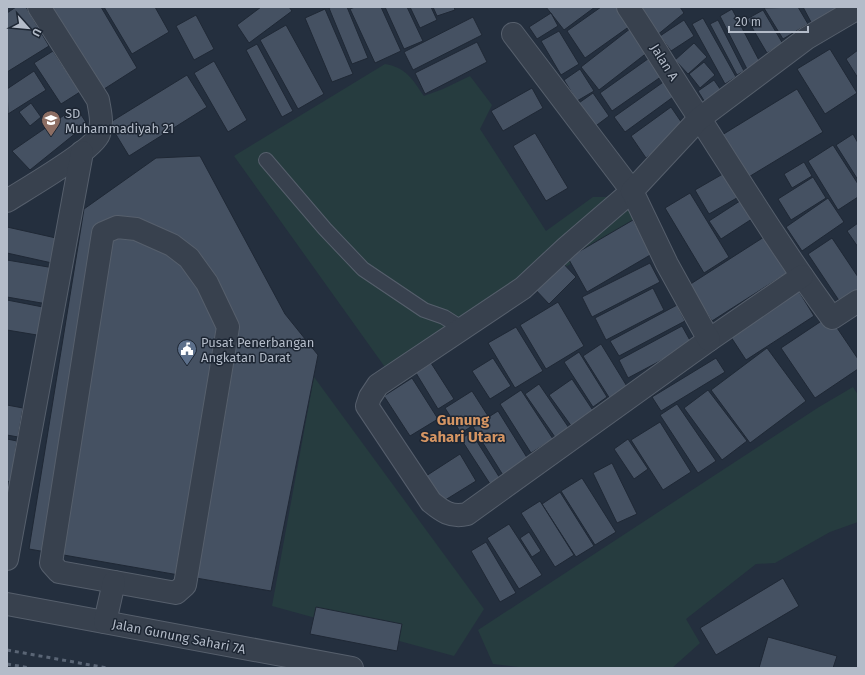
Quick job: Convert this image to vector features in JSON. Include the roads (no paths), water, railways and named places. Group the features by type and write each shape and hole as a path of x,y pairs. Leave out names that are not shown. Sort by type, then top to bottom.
{"street":[{"path":"7,201 82,152 99,135 102,118 98,100 39,7"},
{"name":"Jalan A","path":"628,7 657,49 699,119 802,276 832,318 858,301"},
{"path":"802,276 709,340 467,514 460,516 444,513 431,502 367,406 370,397 378,385 419,356 463,329 523,288 567,247 632,191 699,119 807,38 858,8"},
{"path":"514,34 632,191 667,264 709,340"},
{"path":"7,559 82,152"},
{"path":"117,227 136,229 172,245 189,258 208,283 228,327 185,585 176,593 114,582 59,572 51,563 103,233 117,227"},
{"path":"105,622 114,582"},
{"name":"Jalan Gunung Sahari 7A","path":"7,604 352,668"}],"lane":[{"path":"266,160 325,229 363,269 424,310 444,317 463,329"}],"railway":[{"path":"7,650 107,668"},
{"path":"7,664 30,668"}],"place":[{"name":"SD Muhammadiyah 21","path":"51,137"},
{"name":"Pusat Penerbangan Angkatan Darat","path":"187,366"}],"district":[{"name":"Gunung Sahari Utara","path":"463,428"}]}
